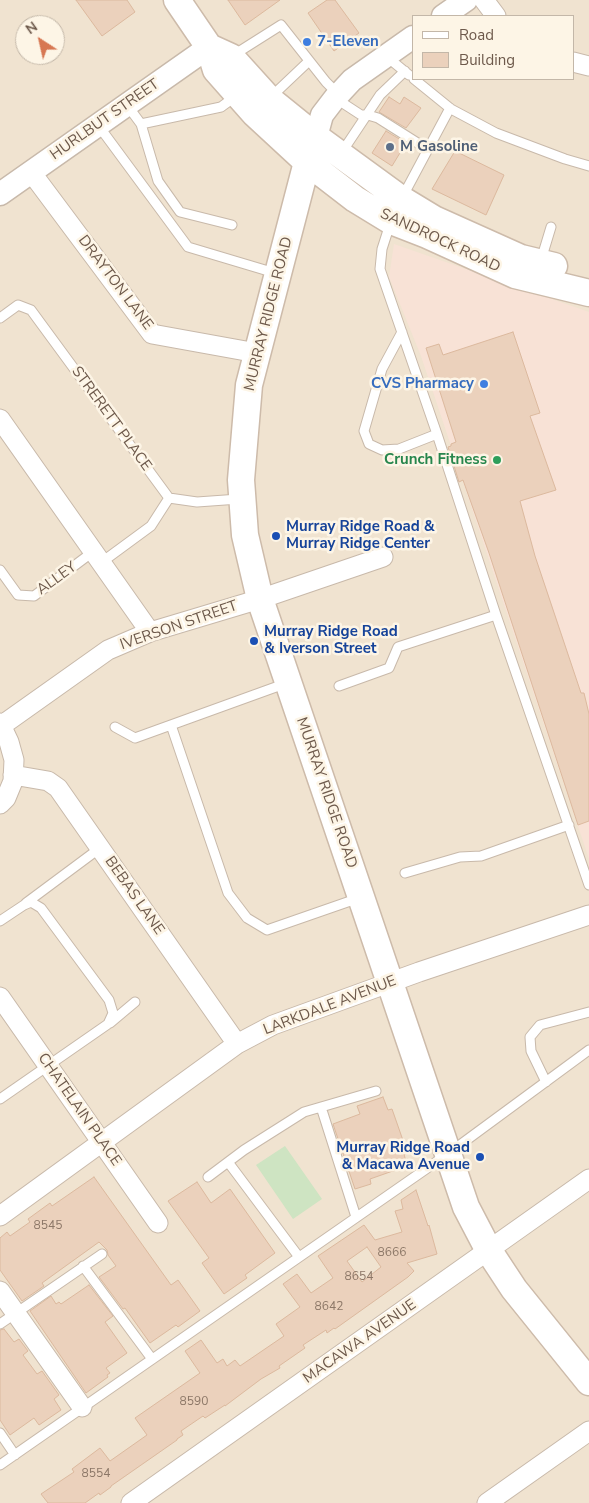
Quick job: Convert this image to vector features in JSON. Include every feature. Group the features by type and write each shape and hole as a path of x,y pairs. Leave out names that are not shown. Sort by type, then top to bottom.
{"main road":[{"name":"SANDROCK ROAD","path":"177,0 220,52 269,99 316,137 341,154 396,210"},
{"name":"SANDROCK ROAD","path":"220,52 216,70 254,113 307,162 355,199 443,222 521,258 537,271 589,293"},
{"name":"MURRAY RIDGE ROAD","path":"316,137 307,162 248,385 240,480 245,536 260,599 466,1207 489,1251 514,1289 589,1382"},
{"name":"SANDROCK ROAD","path":"537,271 589,275"}],"street":[{"path":"444,15 466,0"},
{"path":"484,0 495,15"},
{"path":"316,137 322,115 352,80 412,38"},
{"name":"HURLBUT STREET","path":"0,194 127,105 220,52"},
{"path":"574,62 589,66"},
{"name":"DRAYTON LANE","path":"31,172 152,334 257,353"},
{"path":"0,419 150,632"},
{"name":"IVERSON STREET","path":"0,804 6,798 12,781 14,760 1,724 108,650 150,632 260,599 384,557"},
{"name":"BEBAS LANE","path":"13,775 48,781 58,788 237,1044"},
{"name":"LARKDALE AVENUE","path":"0,1216 237,1044 273,1025 589,915"},
{"name":"CHATELAIN PLACE","path":"0,997 158,1223"},
{"name":"MACAWA AVENUE","path":"131,1503 589,1180"},
{"path":"0,1291 82,1407"},
{"path":"487,1503 589,1431"}],"lane":[{"path":"220,52 281,25 337,96 361,115 378,118 427,149"},
{"path":"386,56 412,77"},
{"path":"269,99 309,61"},
{"path":"341,154 380,95 405,71"},
{"path":"415,80 450,108 496,133 589,166"},
{"path":"141,124 220,107 238,95"},
{"path":"127,105 141,124 158,181 180,212 232,225"},
{"path":"450,108 396,210 382,249 380,269 589,885"},
{"path":"98,125 188,247 278,275"},
{"path":"537,271 551,227"},
{"name":"STRERETT PLACE","path":"0,318 18,305 31,310 169,498"},
{"path":"402,332 382,369 364,431 369,444 382,450 399,449 437,434"},
{"path":"98,557 151,526 169,498 196,502 242,499"},
{"name":"ALLEY","path":"0,570 18,595 34,596 98,557"},
{"path":"339,686 389,668 398,647 496,615"},
{"path":"115,727 135,738 288,683"},
{"path":"171,725 228,893 247,918 267,930 362,898"},
{"path":"405,873 460,857 481,856 569,826"},
{"path":"0,921 100,848"},
{"path":"24,905 31,902 41,908 109,1000 113,1013 108,1024"},
{"path":"0,1099 108,1024 134,1002"},
{"path":"546,1082 531,1052 530,1037 540,1025 589,1012"},
{"path":"0,1465 449,1153 589,1050"},
{"path":"208,1177 304,1112 376,1091"},
{"path":"321,1107 356,1217"},
{"path":"228,1162 299,1257"},
{"path":"0,1324 102,1254"},
{"path":"83,1266 152,1358"},
{"path":"0,1433 15,1454"}],"shaded area":[{"path":"0,0 589,0 589,1503 0,1503"},
{"path":"394,244 589,312 589,859 421,356 389,277"}],"green space":[{"path":"285,1146 322,1199 293,1219 256,1165"}],"building":[{"path":"76,0 127,0 135,12 102,36"},
{"path":"228,0 280,0 245,25"},
{"path":"327,0 335,0 359,33 334,51 308,13"},
{"path":"389,97 400,104 404,97 421,108 406,128 379,112"},
{"name":"M Gasoline","path":"386,131 406,143 392,166 372,153"},
{"path":"455,151 504,175 486,215 432,189"},
{"path":"513,332 540,413 530,416 556,490 520,501 535,556 581,693 584,693 589,714 589,821 578,825 489,553 463,480 459,482 448,447 456,442 426,348 439,344 443,355"},
{"path":"383,1097 388,1110 392,1109 406,1149 403,1150 407,1166 370,1179 371,1184 355,1189 333,1124 360,1114 357,1106"},
{"path":"94,1177 171,1285 178,1280 200,1311 178,1327 176,1325 150,1343 125,1308 123,1309 99,1277 116,1266 108,1255 107,1250 99,1242 42,1283 44,1286 22,1301 0,1270 0,1238 7,1232 10,1236 30,1222 28,1219 50,1203 52,1206"},
{"path":"197,1182 211,1203 230,1189 275,1253 245,1275 247,1278 224,1294 202,1263 209,1258 168,1201"},
{"path":"416,1190 437,1254 407,1263 414,1271 408,1277 335,1329 327,1333 326,1330 303,1345 305,1348 279,1366 280,1368 261,1379 225,1406 205,1418 203,1416 181,1431 183,1435 177,1440 100,1495 99,1493 85,1503 48,1503 41,1494 74,1472 72,1469 100,1448 110,1461 147,1435 135,1418 200,1373 185,1351 201,1340 217,1363 223,1359 227,1366 235,1360 240,1366 284,1336 276,1324 300,1307 283,1284 297,1274 311,1293 333,1278 318,1256 364,1225 375,1240 402,1232 395,1211 403,1209 401,1200","holes":["367,1247 381,1267 362,1282 347,1261"]},
{"path":"89,1285 113,1316 105,1322 127,1353 106,1368 110,1373 107,1375 108,1377 86,1393 30,1311 51,1296 56,1304 59,1302 61,1304"},
{"path":"4,1329 14,1342 19,1339 28,1351 23,1355 37,1374 42,1371 59,1395 54,1399 61,1410 39,1425 34,1418 10,1435 0,1420 0,1330"}],"place":[{"name":"7-Eleven","path":"307,42"},
{"name":"M Gasoline","path":"390,147"},
{"name":"CVS Pharmacy","path":"484,384"},
{"name":"Crunch Fitness","path":"497,460"},
{"name":"Murray Ridge Road & Murray Ridge Center","path":"276,536"},
{"name":"Murray Ridge Road & Iverson Street","path":"254,641"},
{"name":"Murray Ridge Road & Macawa Avenue","path":"480,1157"}]}
